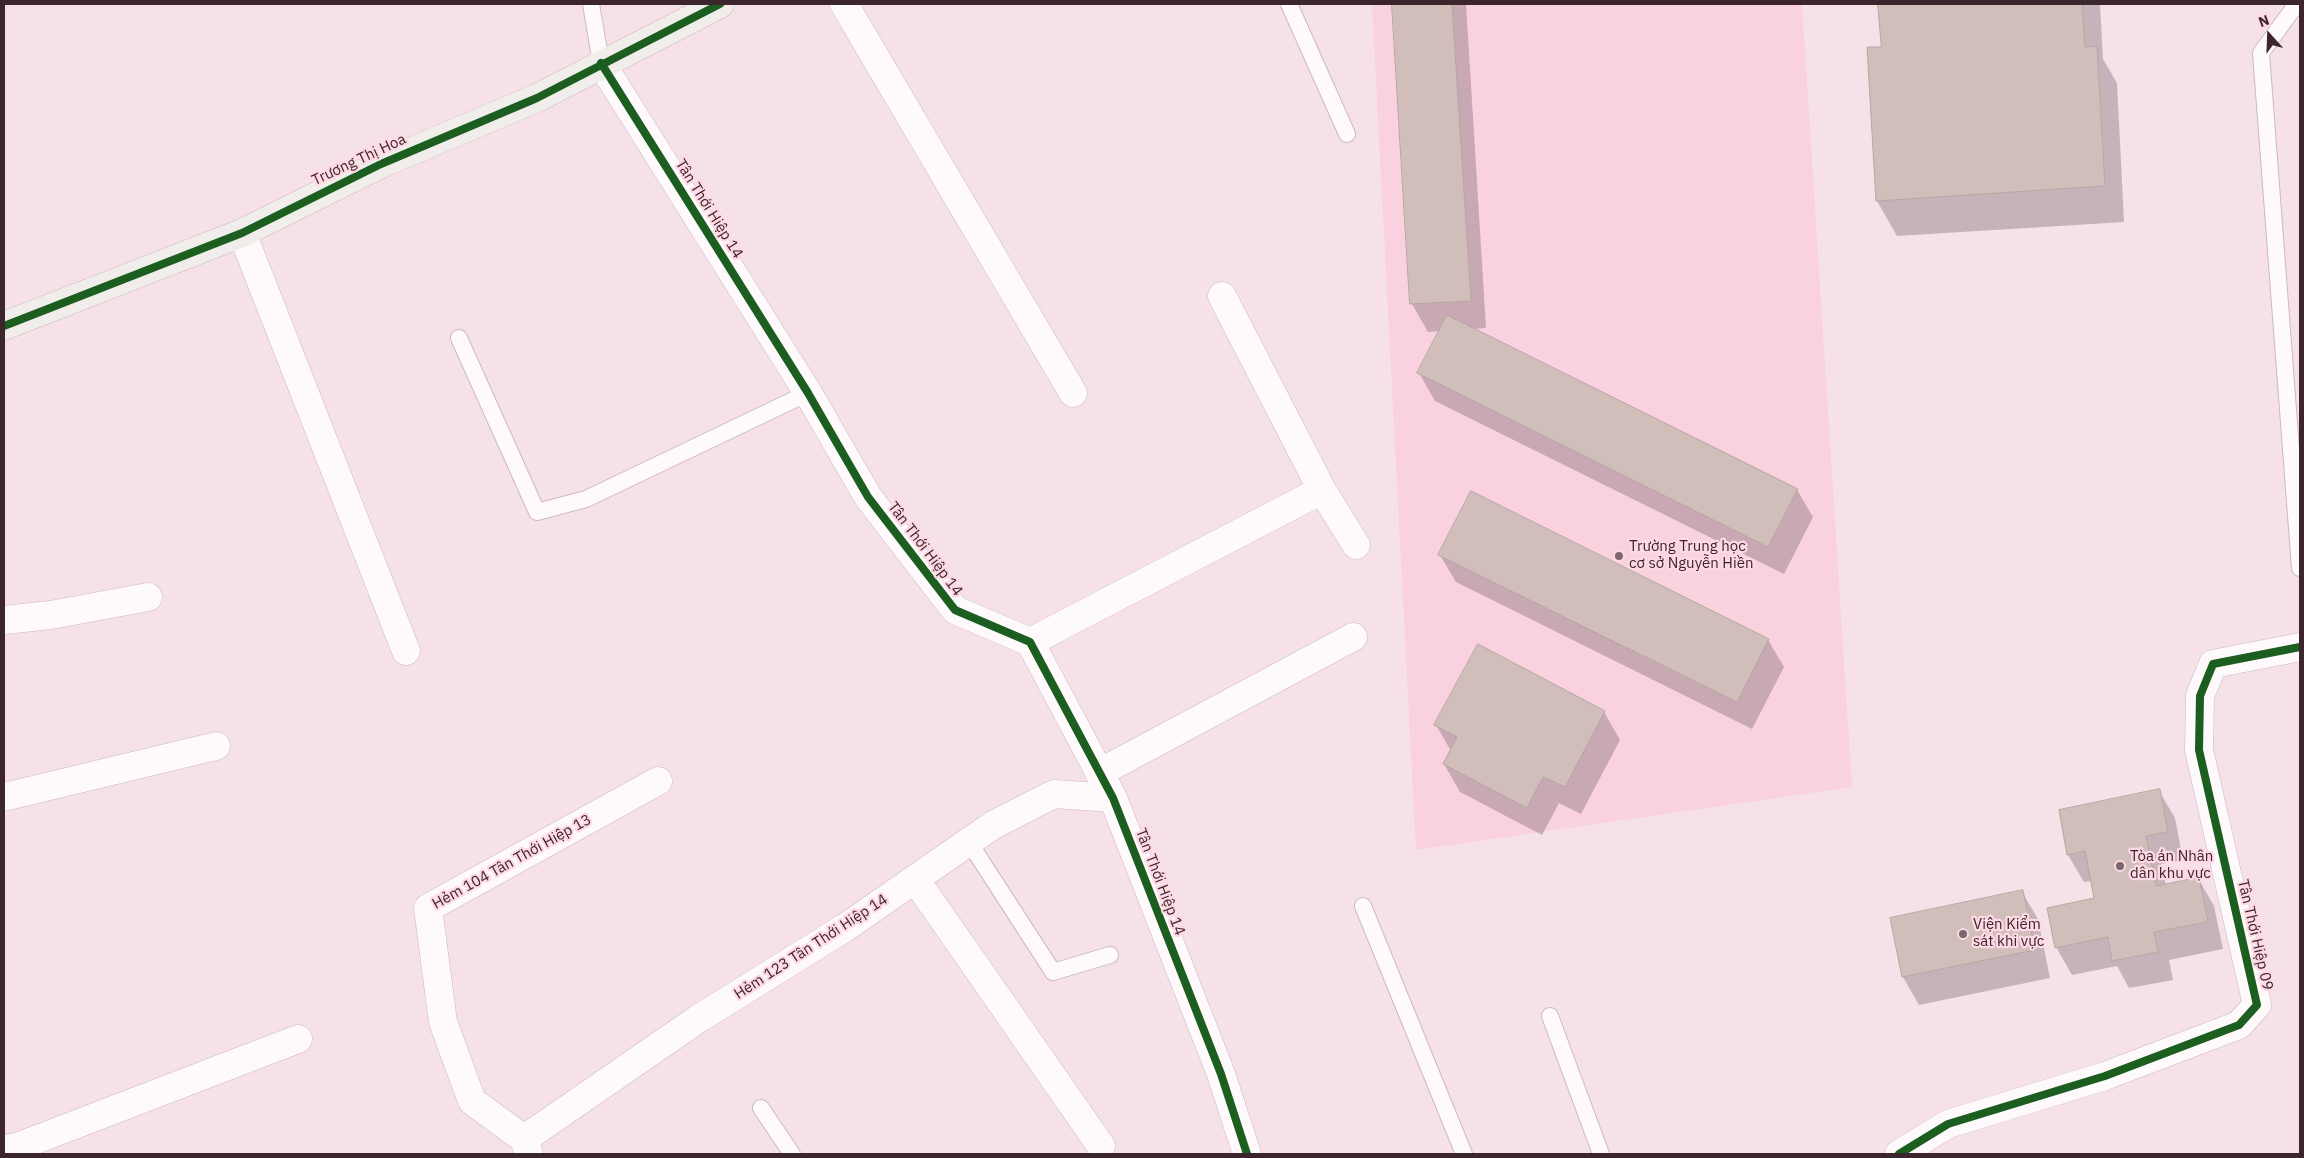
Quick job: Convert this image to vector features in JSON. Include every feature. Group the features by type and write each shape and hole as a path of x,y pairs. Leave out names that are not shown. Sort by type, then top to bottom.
{"street":[{"name":"Trương Thị Hoa","path":"4,326 242,233 380,164 537,98 601,63 720,4"},
{"path":"844,4 1072,393"},
{"name":"Tân Thới Hiệp 14","path":"601,63 808,393 868,497 955,610 1030,642 1112,798 1221,1074 1247,1154"},
{"path":"242,233 406,651"},
{"path":"1222,296 1322,490 1356,545"},
{"path":"1030,642 1322,490"},
{"path":"4,620 51,615 148,597"},
{"path":"1099,773 1353,637"},
{"name":"Tân Thới Hiệp 09","path":"1899,1154 1948,1124 2105,1076 2239,1025 2257,1006 2199,750 2200,696 2213,664 2300,647"},
{"path":"4,797 216,746"},
{"name":"Hẻm 104 Tân Thới Hiệp 13","path":"526,1146 472,1101 443,1022 428,908 658,781"},
{"name":"Hẻm 123 Tân Thới Hiệp 14","path":"526,1146 698,1019 846,928 993,825 1054,794 1112,798"},
{"path":"915,879 1101,1146"},
{"path":"14,1150 298,1039"}],"lane":[{"path":"591,4 601,63"},
{"path":"1289,4 1347,134"},
{"path":"2300,6 2293,8 2261,53 2300,568"},
{"path":"459,338 537,512 586,499 808,393"},
{"path":"969,842 1053,972 1110,955"},
{"path":"1363,906 1464,1154"},
{"path":"1550,1016 1601,1154"},
{"path":"761,1108 792,1154"}],"shaded area":[{"name":"Trường Trung học cơ sở Nguyễn Hiền","path":"1372,4 1802,4 1852,787 1416,850"}],"building":[{"path":"1392,4 1452,4 1471,301 1410,304"},
{"path":"1878,4 2082,4 2085,47 2097,46 2105,186 1876,201 1867,47 1881,47"},
{"path":"1447,315 1798,489 1768,547 1417,373"},
{"path":"1471,491 1769,639 1737,702 1438,555"},
{"path":"1478,644 1605,711 1565,787 1543,777 1527,808 1443,764 1457,737 1434,725"},
{"name":"Tòa án Nhân dân khu vực","path":"2160,789 2168,832 2146,836 2156,886 2199,877 2208,922 2154,932 2158,952 2112,961 2108,937 2055,948 2047,908 2094,898 2085,851 2067,855 2059,810"},
{"name":"Viện Kiểm sát khi vực","path":"2023,890 2035,950 1902,977 1890,918"}],"cycle path":[{"path":"4,326 242,233 381,164 537,98 720,4"},
{"path":"601,63 808,393 868,497 955,610 1030,642 1113,798 1221,1074 1247,1154"},
{"path":"1899,1154 1948,1124 2105,1076 2239,1025 2257,1005 2199,750 2200,696 2213,664 2300,647"}],"place":[{"name":"Trường Trung học cơ sở Nguyễn Hiền","path":"1619,556"},
{"name":"Tòa án Nhân dân khu vực","path":"2120,866"},
{"name":"Viện Kiểm sát khi vực","path":"1963,934"}]}
